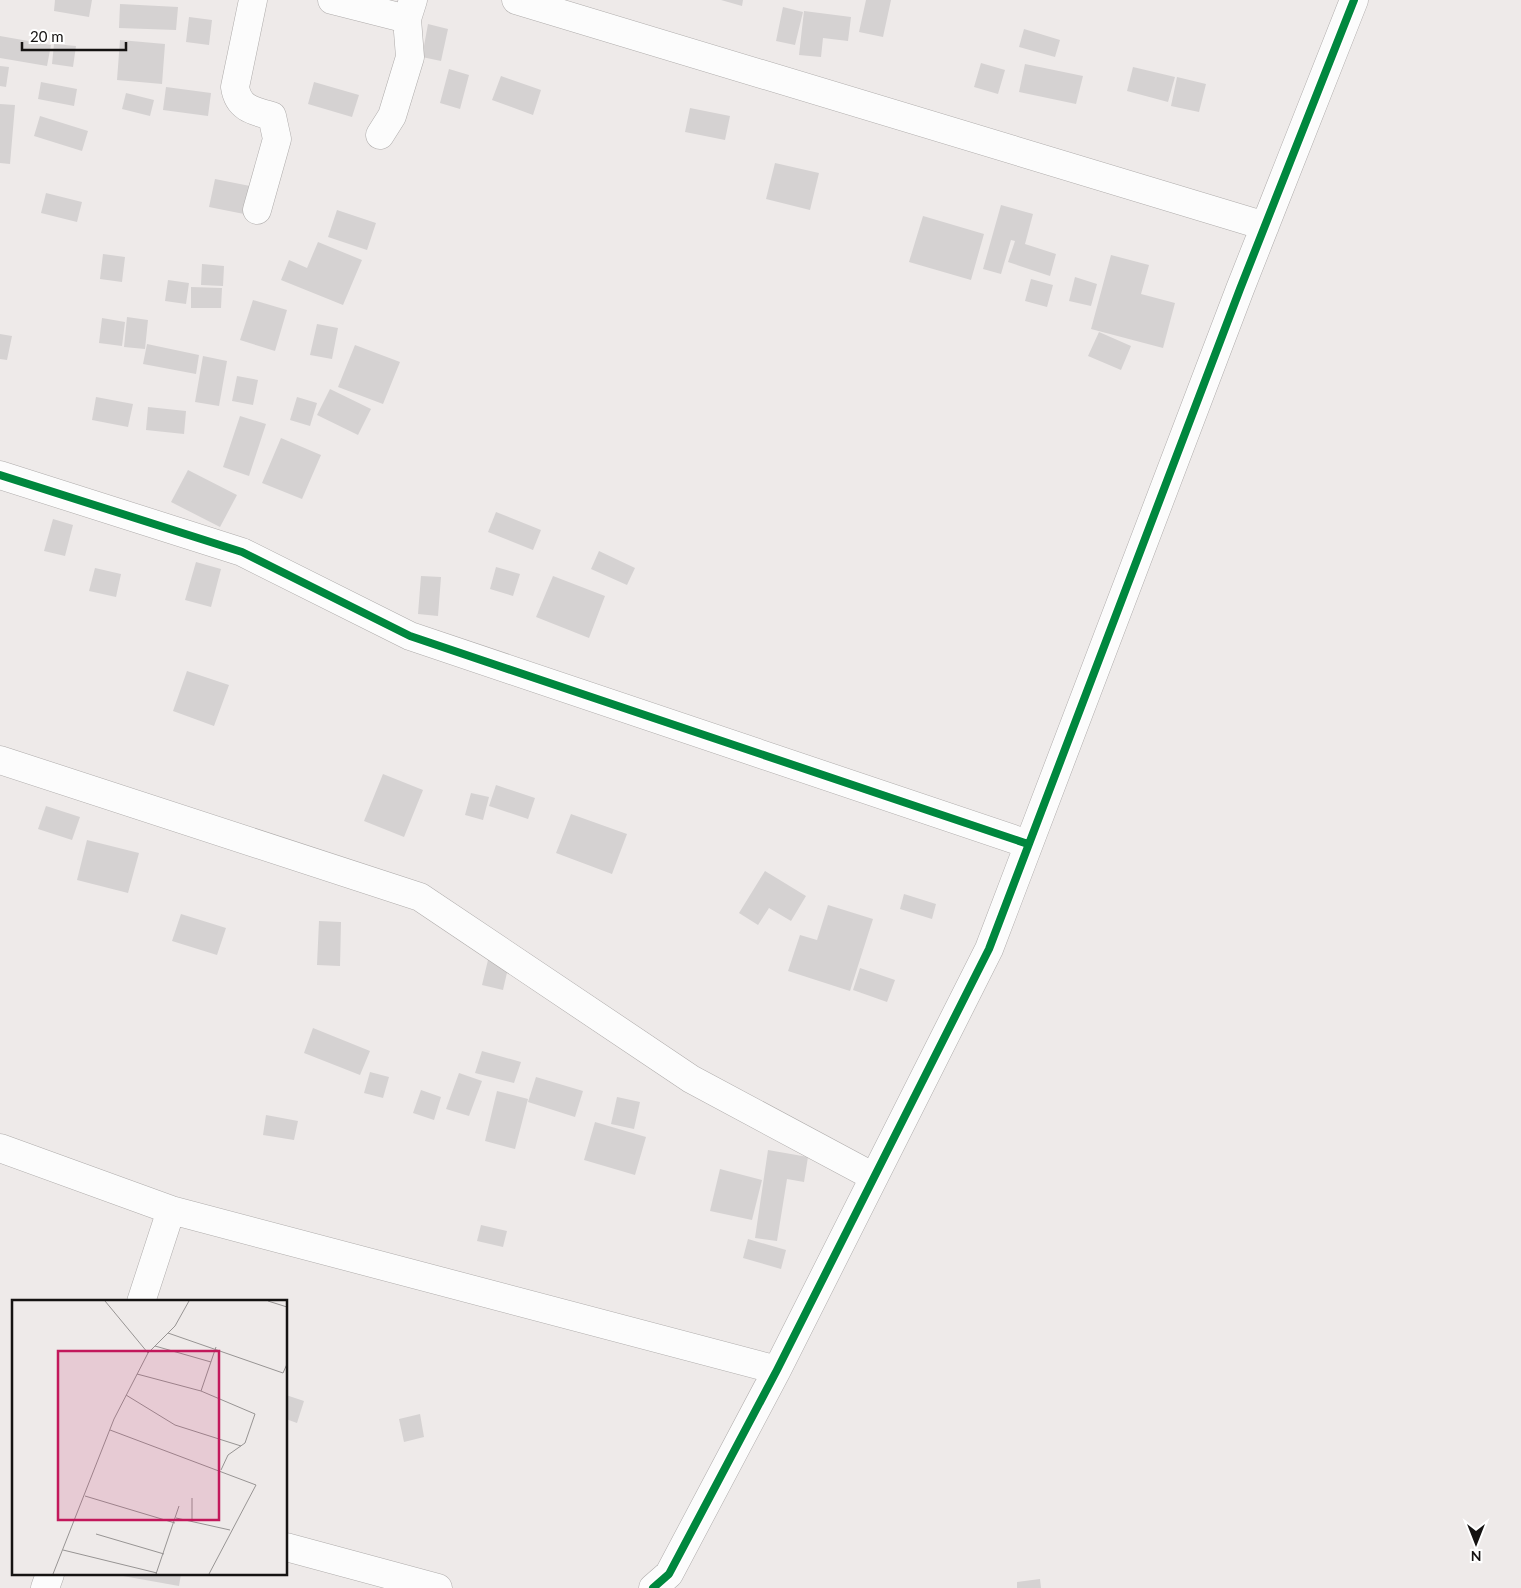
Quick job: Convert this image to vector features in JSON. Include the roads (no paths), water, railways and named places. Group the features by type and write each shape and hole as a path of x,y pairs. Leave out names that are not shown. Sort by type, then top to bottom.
{"street":[{"path":"253,0 235,87 236,96 249,110 272,116 277,139 257,210"},
{"path":"332,0 410,10 410,57 392,116 380,135"},
{"path":"516,0 1265,226"},
{"path":"668,1583 989,949 1265,226 1354,0"},
{"path":"0,475 242,552 410,636 1028,844"},
{"path":"0,760 420,897 691,1079 874,1177"},
{"path":"0,1148 172,1210 777,1370"},
{"path":"142,1300 172,1210"},
{"path":"288,1548 438,1588"},
{"path":"45,1588 49,1576"}]}
